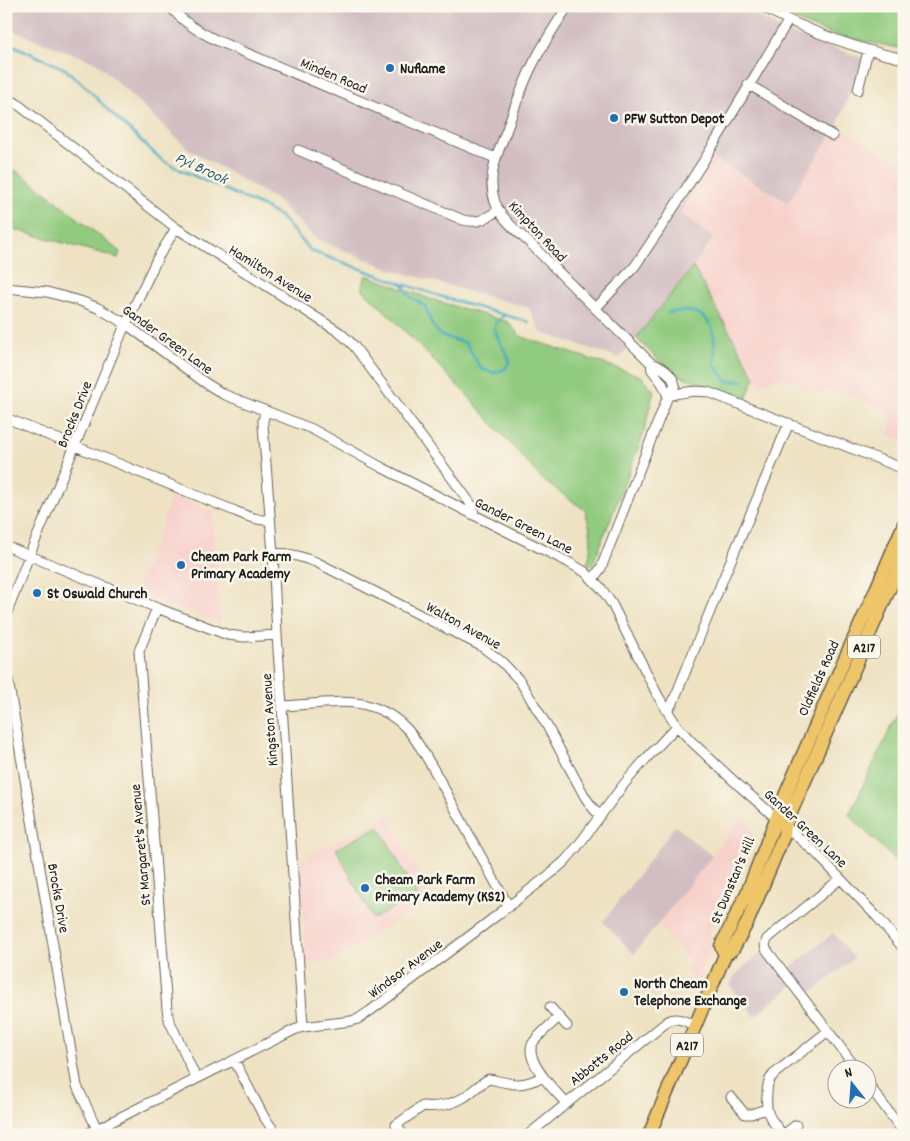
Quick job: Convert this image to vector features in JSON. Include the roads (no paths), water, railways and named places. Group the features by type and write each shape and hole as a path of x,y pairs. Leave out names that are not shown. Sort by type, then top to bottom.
{"highway":[{"name":"Oldfields Road","path":"785,826 898,563 904,524"},
{"name":"Oldfields Road","path":"775,817 846,656 898,563"},
{"name":"St Dunstan's Hill","path":"725,954 721,946 747,893 775,817"},
{"name":"St Dunstan's Hill","path":"649,1135 725,954 733,949 747,923 784,835 785,826"}],"street":[{"name":"Minden Road","path":"170,6 196,30 213,38 495,158"},
{"name":"Kimpton Road","path":"568,6 535,60 518,97 495,158 492,190 498,210 506,220 651,363 652,370 662,383 668,396"},
{"path":"761,6 788,21 818,34 868,51 904,60"},
{"path":"596,308 635,266 658,232 703,162 748,84 788,21"},
{"path":"858,90 868,51"},
{"path":"748,84 833,136"},
{"name":"Hamilton Avenue","path":"6,98 16,103 176,228 348,339 473,507 474,515"},
{"path":"298,150 463,220 478,221 498,210"},
{"name":"Brocks Drive","path":"6,615 126,324 157,258 176,228"},
{"name":"Gander Green Lane","path":"6,288 47,292 98,308 126,324 223,394 312,429 448,502 585,572 601,588 612,604 666,710 677,726 690,741 814,851 879,919 904,950"},
{"path":"592,579 601,568 668,396 697,390 708,392 904,469"},
{"name":"Kingston Avenue","path":"266,411 263,425 303,1027"},
{"path":"6,418 235,511 256,519 270,520"},
{"path":"666,710 670,708 674,700 789,423"},
{"path":"448,502 460,489"},
{"path":"6,546 228,635 244,637 276,635"},
{"name":"Walton Avenue","path":"273,554 296,555 316,562 481,646 493,655 520,681 585,797 600,816"},
{"name":"St Margaret's Avenue","path":"157,608 138,651 167,1009 169,1020 196,1078"},
{"name":"Brocks Drive","path":"6,668 77,1086 96,1129"},
{"path":"282,706 355,703 384,711 397,720 408,730 426,756 509,906"},
{"name":"Windsor Avenue","path":"85,1135 294,1030 358,1019 509,906 564,862 624,784 677,726"},
{"path":"840,879 767,940 764,945 848,1058"},
{"path":"550,1007 567,1026"},
{"path":"559,1017 532,1044 531,1051 542,1077 566,1104"},
{"name":"Abbotts Road","path":"528,1135 668,1021 676,1018 696,1026"},
{"path":"796,1125 783,1135 773,1123 766,1109 767,1089 771,1078 828,1031"},
{"path":"234,1060 264,1117 277,1135"},
{"path":"401,1135 402,1132 396,1125 423,1106 432,1108 456,1101 489,1079 515,1085 532,1082 542,1077"},
{"path":"731,1097 745,1114 766,1109"},
{"path":"878,1098 904,1133"}],"waterway":[{"name":"Pyl Brook","path":"6,42 65,69 163,161 264,207 281,217 311,251 452,300 529,322"},
{"name":"Pyl Brook","path":"403,284 410,297 425,306 432,325 441,336 466,343 481,369 495,373 505,369 510,361 494,329 497,322 505,315"},
{"name":"Pyl Brook","path":"668,313 684,311 703,316 709,322 714,337 714,365 727,381 743,381"}],"place":[{"name":"Nuflame","path":"390,68"},
{"name":"PFW Sutton Depot","path":"614,118"},
{"name":"Cheam Park Farm Primary Academy","path":"181,565"},
{"name":"St Oswald Church","path":"37,593"},
{"name":"Cheam Park Farm Primary Academy (KS2)","path":"365,888"},
{"name":"North Cheam Telephone Exchange","path":"624,992"}]}
